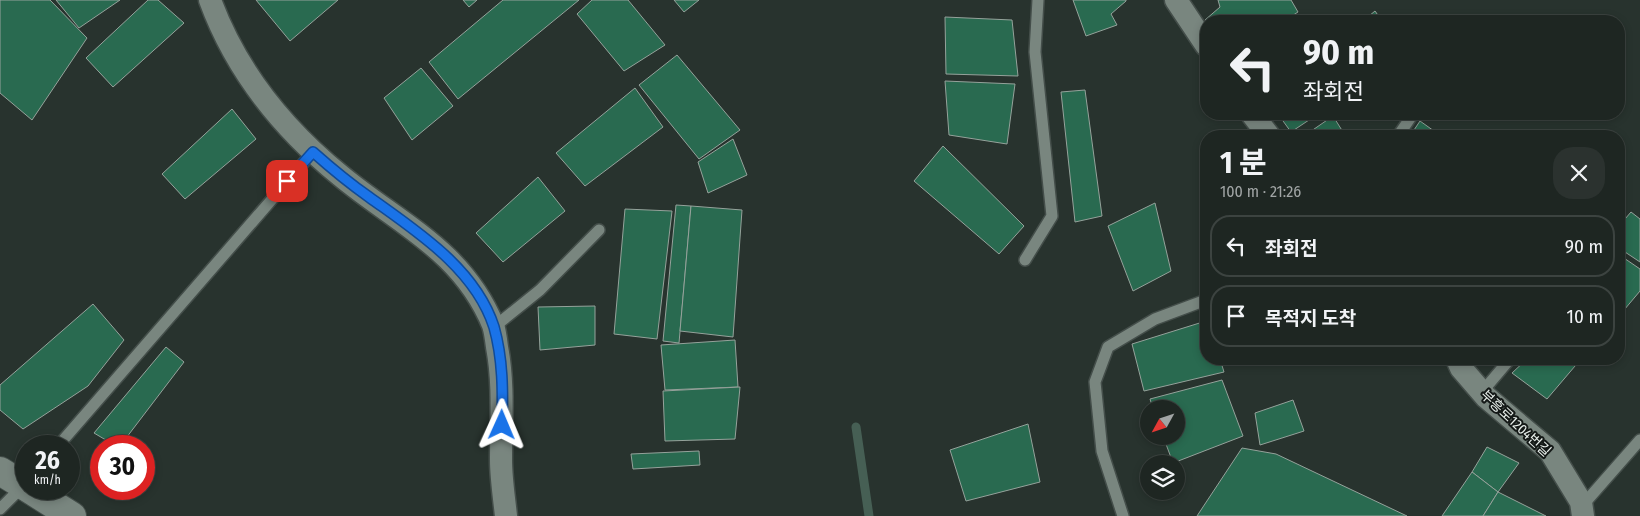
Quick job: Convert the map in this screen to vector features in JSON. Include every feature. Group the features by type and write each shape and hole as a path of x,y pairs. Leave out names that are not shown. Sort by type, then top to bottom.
{"main road":[{"path":"0,471 15,480"},
{"path":"47,500 72,516"}],"street":[{"path":"210,0 234,54 248,78 278,115 313,152 342,177 429,240 454,264 475,290 494,327 503,385 501,462 506,516"},
{"path":"1176,0 1200,37"},
{"path":"1257,120 1264,130"},
{"name":"부흥로1204번길","path":"1459,365 1482,392 1550,451 1581,502 1582,511"}],"lane":[{"path":"1025,260 1052,216 1035,52 1038,0"},
{"path":"68,435 313,152"},
{"path":"494,327 540,290 599,230"},
{"path":"1124,516 1102,451 1095,382 1108,347 1155,319 1200,302"},
{"path":"1482,392 1505,365"},
{"path":"1582,511 1640,440"},
{"path":"0,508 15,495"}],"building":[{"path":"0,0 50,0 87,38 32,120 0,93"},
{"path":"56,0 120,0 79,28"},
{"path":"148,0 158,0 184,23 113,87 86,58"},
{"path":"256,0 338,0 290,41"},
{"path":"463,0 477,0 469,7"},
{"path":"503,0 579,0 458,99 429,62"},
{"path":"592,0 628,0 665,45 624,71 577,14"},
{"path":"674,0 699,0 684,12"},
{"path":"1073,0 1126,1 1111,14 1117,25 1086,36"},
{"path":"1218,0 1291,0 1298,12 1293,15 1211,15 1220,7"},
{"path":"945,17 1012,20 1018,76 946,74"},
{"path":"677,55 740,130 699,159 639,85"},
{"path":"421,68 453,106 412,140 384,98"},
{"path":"945,81 1015,84 1007,144 949,135"},
{"path":"635,88 663,127 585,186 556,153"},
{"path":"1085,90 1102,216 1075,222 1061,92"},
{"path":"232,109 256,139 185,199 162,174"},
{"path":"1282,120 1309,120 1294,130 1290,130"},
{"path":"1327,120 1336,120 1342,130 1313,130"},
{"path":"1420,121 1433,130 1414,130"},
{"path":"733,139 747,175 708,193 698,162"},
{"path":"943,146 1024,226 999,254 914,181"},
{"path":"538,177 565,211 503,262 476,233"},
{"path":"1155,203 1171,271 1133,291 1108,226"},
{"path":"676,205 691,206 679,343 663,341"},
{"path":"691,206 742,210 733,337 680,331"},
{"path":"625,209 672,211 657,339 614,334"},
{"path":"1631,212 1640,219 1640,262 1625,252 1625,219"},
{"path":"1625,259 1640,269 1640,291 1625,309"},
{"path":"93,304 124,340 88,386 23,429 0,410 0,385"},
{"path":"595,306 595,345 540,350 538,307"},
{"path":"1200,323 1200,365 1222,365 1224,372 1144,391 1132,344"},
{"path":"735,340 738,387 665,390 661,345"},
{"path":"166,347 184,362 128,435 97,435 94,433"},
{"path":"1521,365 1576,365 1547,399 1512,373"},
{"path":"1222,380 1243,436 1185,458 1185,455 1170,455 1166,445 1185,445 1185,400 1150,399"},
{"path":"740,387 735,439 665,441 663,391"},
{"path":"1293,400 1304,431 1260,445 1255,413"},
{"path":"1028,424 1040,482 966,501 950,450"},
{"path":"1487,447 1519,463 1498,492 1472,472"},
{"path":"1242,448 1276,454 1407,516 1197,516"},
{"path":"699,451 700,465 633,469 631,454"},
{"path":"1472,472 1498,492 1483,516 1442,516"},
{"path":"1498,492 1546,516 1483,516"}],"waterway":[{"path":"856,427 869,516"}],"route":[{"path":"287,181 313,152 342,177 429,240 454,264 475,290 494,327 502,369 502,425"}]}
